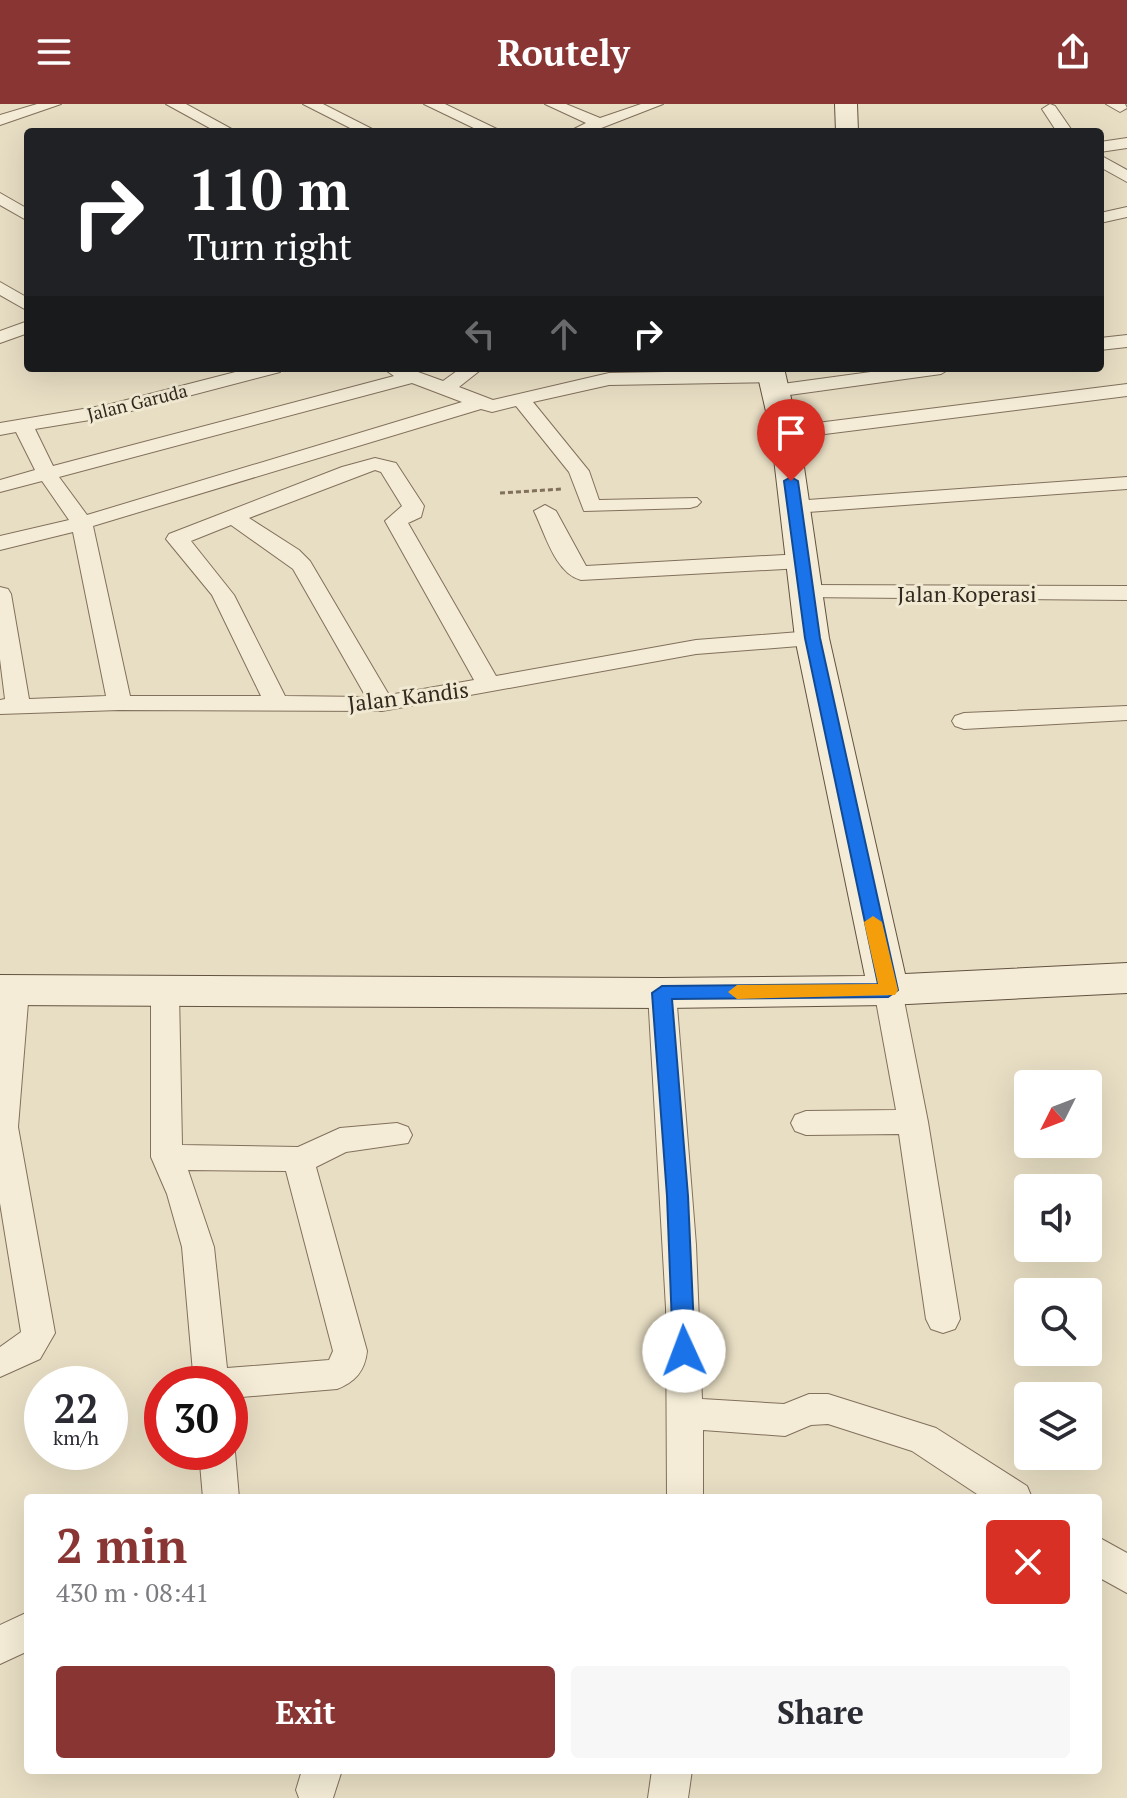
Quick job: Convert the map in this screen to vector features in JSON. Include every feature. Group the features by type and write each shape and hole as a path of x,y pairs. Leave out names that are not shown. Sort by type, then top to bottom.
{"street":[{"path":"0,120 53,104"},
{"path":"174,104 221,128"},
{"path":"311,104 359,128"},
{"path":"432,104 486,128"},
{"path":"553,104 600,124"},
{"path":"588,128 655,104"},
{"path":"846,104 847,128"},
{"path":"1050,109 1062,128"},
{"path":"1104,146 1127,143"},
{"path":"1104,164 1123,181"},
{"path":"0,198 24,213"},
{"path":"1104,217 1127,212"},
{"path":"0,287 24,303"},
{"path":"0,337 24,328"},
{"path":"1104,344 1127,341"},
{"name":"Jalan Garuda","path":"0,429 108,411 258,372"},
{"path":"398,372 492,406 609,379 772,378 873,372"},
{"path":"445,389 468,372"},
{"path":"0,486 413,377"},
{"path":"772,378 785,433 812,638 888,990 913,1122 943,1319"},
{"path":"785,433 1127,390"},
{"path":"522,401 579,471 591,507 690,502"},
{"path":"0,543 82,523 479,403"},
{"path":"23,426 47,474 82,523 119,703"},
{"path":"177,539 349,471 375,464 389,467 414,510 396,521 489,685"},
{"path":"794,507 1127,483"},
{"path":"157,501 177,539 196,556 221,590 277,704"},
{"name":"Jalan Koperasi","path":"545,511 572,566 581,573 804,577 1127,593"},
{"path":"233,517 291,555 302,566 382,704"},
{"path":"0,594 9,706"},
{"name":"Jalan Kandis","path":"9,706 119,703 382,704 696,647 812,638"},
{"path":"964,721 1127,713"},
{"path":"0,1362 20,1356 33,1345 38,1333 2,1127 8,990 662,993 888,990 1127,978"},
{"path":"165,992 167,1157 183,1194 198,1247 211,1366"},
{"path":"662,993 678,1196 686,1413 685,1494"},
{"path":"806,1123 913,1122"},
{"path":"167,1157 298,1159 315,1155 340,1140 397,1135"},
{"path":"248,1381 337,1374 349,1362 350,1351 298,1159"},
{"path":"686,1413 785,1420 809,1410 828,1409 923,1439 1008,1494"},
{"path":"219,1470 221,1494"},
{"path":"1102,1558 1127,1575"},
{"path":"0,1645 24,1633"}],"path":[{"path":"500,493 584,487"}],"slow traffic":[{"path":"737,992 888,990 873,922"}],"route":[{"path":"684,1351 678,1196 662,993 888,990 812,638 791,481"}]}
